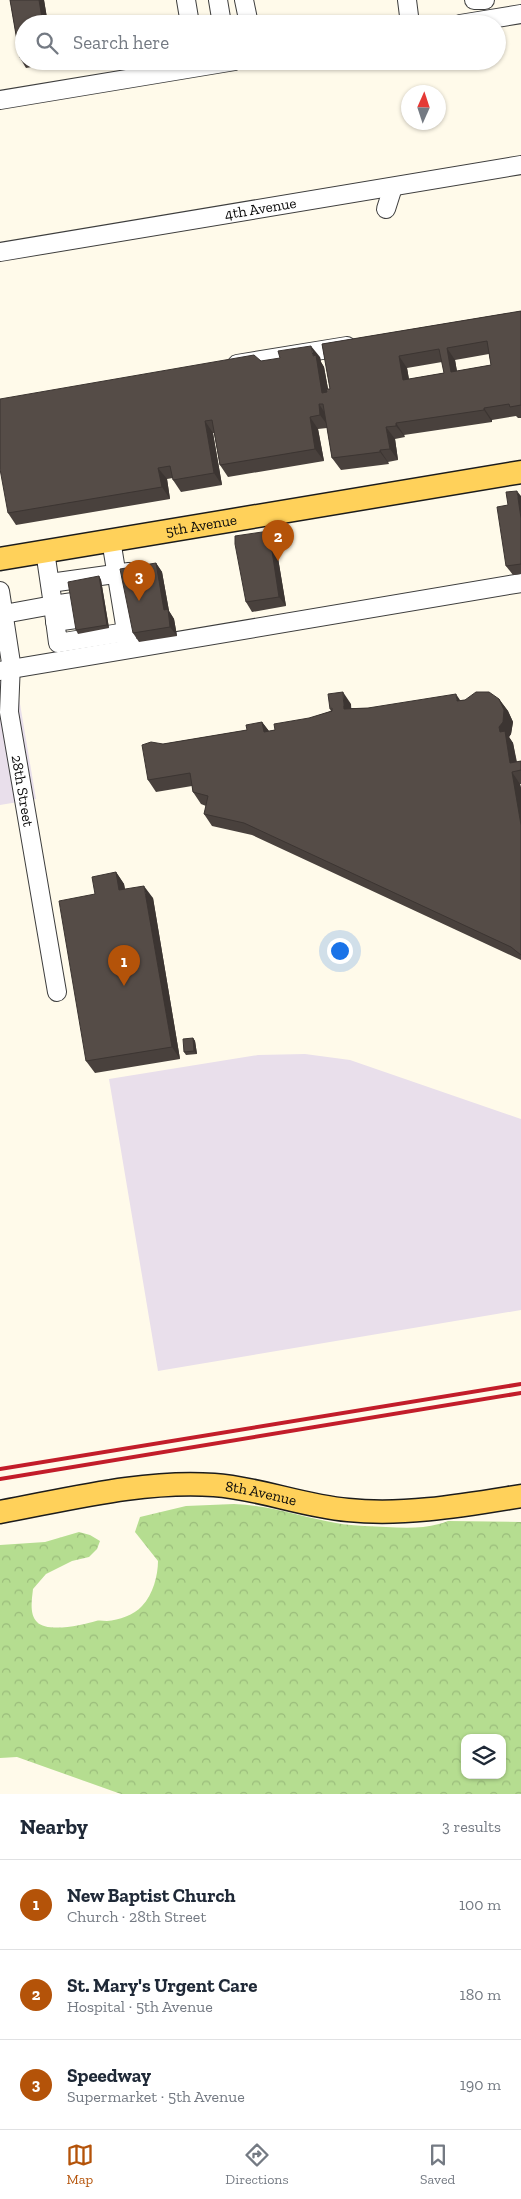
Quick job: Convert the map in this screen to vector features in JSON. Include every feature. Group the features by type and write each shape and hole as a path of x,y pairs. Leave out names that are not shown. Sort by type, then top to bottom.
{"main road":[{"name":"5th Avenue","path":"0,559 521,472"},
{"name":"8th Avenue","path":"0,1512 128,1489 172,1485 214,1485 256,1491 348,1510 390,1511 454,1506 521,1496"}],"street":[{"path":"186,0 188,15"},
{"path":"218,0 220,15"},
{"path":"244,0 247,15"},
{"path":"407,0 409,15"},
{"path":"474,0 484,0"},
{"path":"506,16 521,14"},
{"path":"0,100 165,70"},
{"name":"4th Avenue","path":"0,252 521,165"},
{"path":"386,209 393,187"},
{"path":"218,368 359,344"},
{"path":"111,540 117,574 112,595 115,613 127,640"},
{"path":"45,551 58,643 65,651"},
{"path":"50,583 149,568"},
{"path":"6,670 65,651 127,640 521,583"},
{"name":"28th Street","path":"0,591 4,614 9,712 57,992"},
{"path":"4,614 54,614 74,611"}],"shaded area":[{"path":"15,674 36,799 0,805 0,677"},
{"path":"305,1054 350,1060 521,1119 521,1310 158,1371 109,1079 258,1055"}],"green space":[{"path":"234,1504 273,1509 336,1523 386,1527 425,1527 448,1521 521,1522 521,1794 121,1794 17,1757 0,1758 0,1545 45,1542 79,1532 90,1535 100,1541 97,1549 89,1557 72,1561 46,1574 33,1589 32,1611 37,1622 57,1628 97,1621 116,1620 131,1614 142,1606 152,1591 156,1578 158,1561 135,1532 140,1517 186,1506"}],"building":[{"path":"10,0 39,0 42,15 15,15 15,29"},
{"path":"521,311 521,405 510,407 509,404 484,408 484,410 396,423 396,426 386,427 390,449 332,458 323,404 319,404 320,415 310,417 315,449 220,465 212,420 205,421 214,473 173,480 170,466 158,468 162,487 8,513 0,469 0,399 254,355 261,361 280,358 278,351 311,346 313,356 316,355 322,393 327,392 326,389 330,389 322,344","holes":["487,341 491,365 451,372 447,348","439,349 444,373 403,380 399,356"]},
{"path":"517,491 521,518 521,564 506,566 497,507 508,505 506,492"},
{"path":"269,531 279,597 246,602 235,536"},
{"path":"156,563 164,610 168,609 170,627 133,633 120,569"},
{"path":"99,576 107,625 76,630 68,582"},
{"path":"343,692 344,709 368,708 456,694 457,701 465,700 476,692 489,692 499,699 504,710 503,722 499,727 500,732 505,731 510,763 521,761 521,770 512,772 521,825 521,955 511,947 244,823 204,814 208,796 193,792 190,773 148,780 142,745 151,742 163,744 247,730 246,725 262,722 264,732 275,730 274,724 309,718 332,711 328,694"},
{"path":"116,872 119,890 144,886 172,1047 86,1061 59,901 95,894 92,877"},
{"path":"193,1038 194,1051 184,1052 183,1039"}],"railway":[{"path":"0,1469 521,1384"},
{"path":"0,1479 521,1393"}],"place":[{"name":"St. Mary's Urgent Care","path":"278,561"},
{"name":"Speedway","path":"139,601"},
{"name":"New Baptist Church","path":"124,986"}]}
